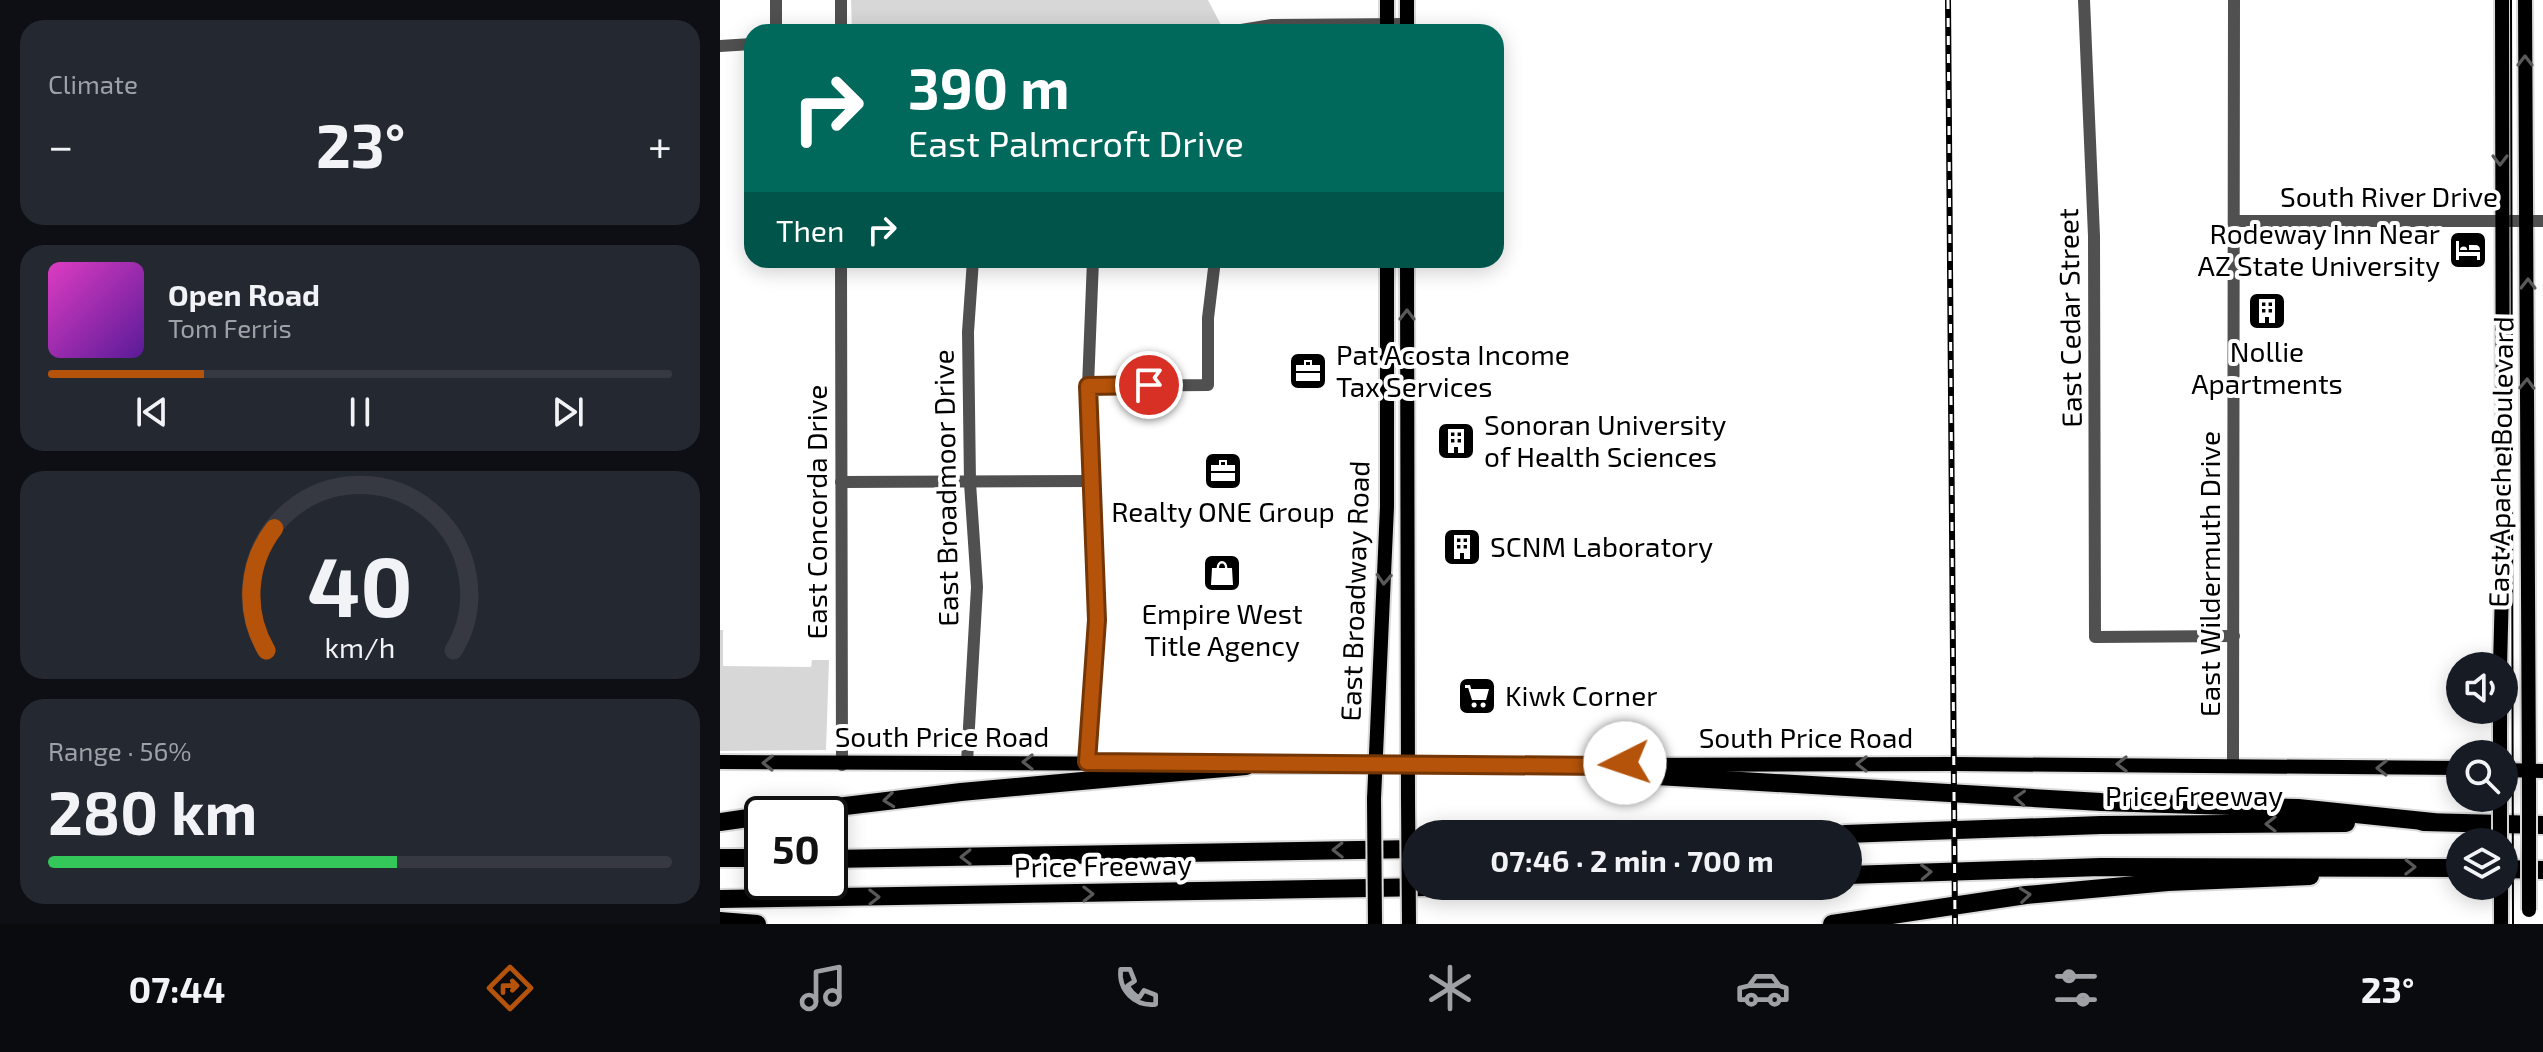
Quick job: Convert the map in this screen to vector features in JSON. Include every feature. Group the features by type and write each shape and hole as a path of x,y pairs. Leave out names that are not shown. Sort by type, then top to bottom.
{"highway":[{"path":"848,806 1246,766"},
{"path":"1607,766 1640,775 2087,802 2298,808 2433,822"},
{"path":"720,822 744,819"},
{"name":"Price Freeway","path":"1862,833 2101,825 2433,822 2543,825"},
{"name":"Price Freeway","path":"848,859 1402,849"},
{"path":"720,858 744,858"},
{"path":"1832,924 2026,895 2168,882 2297,879 2360,866"},
{"path":"1862,875 2101,867 2446,868"},
{"path":"2518,869 2543,870"},
{"name":"Price Freeway","path":"720,899 1402,887"},
{"path":"720,921 757,924"}],"main road":[{"path":"1387,0 1387,24"},
{"path":"1407,0 1407,24"},
{"name":"East Apache Boulevard","path":"2500,652 2502,0"},
{"name":"East Apache Boulevard","path":"2525,0 2536,221 2525,506 2536,771 2529,788 2530,917"},
{"name":"East Broadway Road","path":"1375,924 1374,764 1387,507 1387,268"},
{"name":"East Broadway Road","path":"1407,268 1409,924"},
{"path":"1386,371 1407,371"},
{"path":"1387,507 1407,507"},
{"name":"South Price Road","path":"720,762 842,765 1087,762 1246,766 1607,766 1625,763 2446,768"}],"street":[{"path":"776,0 776,24"},
{"path":"841,0 841,24"},
{"name":"East Cedar Street","path":"2084,0 2094,236 2095,637 2234,636"},
{"name":"East Wildermuth Drive","path":"2233,765 2234,0"},
{"path":"720,46 744,44"},
{"name":"South River Drive","path":"2235,221 2536,221"},
{"name":"East Concorda Drive","path":"841,268 842,765"},
{"name":"East Broadmoor Drive","path":"967,762 977,587 970,483 968,332 972,268"},
{"path":"1087,762 1097,620 1088,386 1093,268"},
{"path":"1088,386 1208,385 1208,318 1214,268"},
{"path":"841,482 1090,481"}],"shaded area":[{"path":"851,0 1208,0 1220,24 852,24"},
{"path":"720,630 723,630 723,666 811,667 812,660 829,660 826,750 720,751"}],"tram line":[{"path":"2511,0 2513,924"}],"railway":[{"path":"1948,0 1955,924"}],"place":[{"name":"Rodeway Inn Near AZ State University","path":"2468,250"},
{"name":"Nollie Apartments","path":"2267,311"},
{"name":"Pat Acosta Income Tax Services","path":"1308,371"},
{"name":"Sonoran University of Health Sciences","path":"1456,441"},
{"name":"Realty ONE Group","path":"1223,471"},
{"name":"SCNM Laboratory","path":"1462,547"},
{"name":"Empire West Title Agency","path":"1222,573"},
{"name":"Kiwk Corner","path":"1477,696"}],"route":[{"path":"1149,385 1088,386 1097,620 1087,762 1246,766 1607,766 1625,763"}]}
